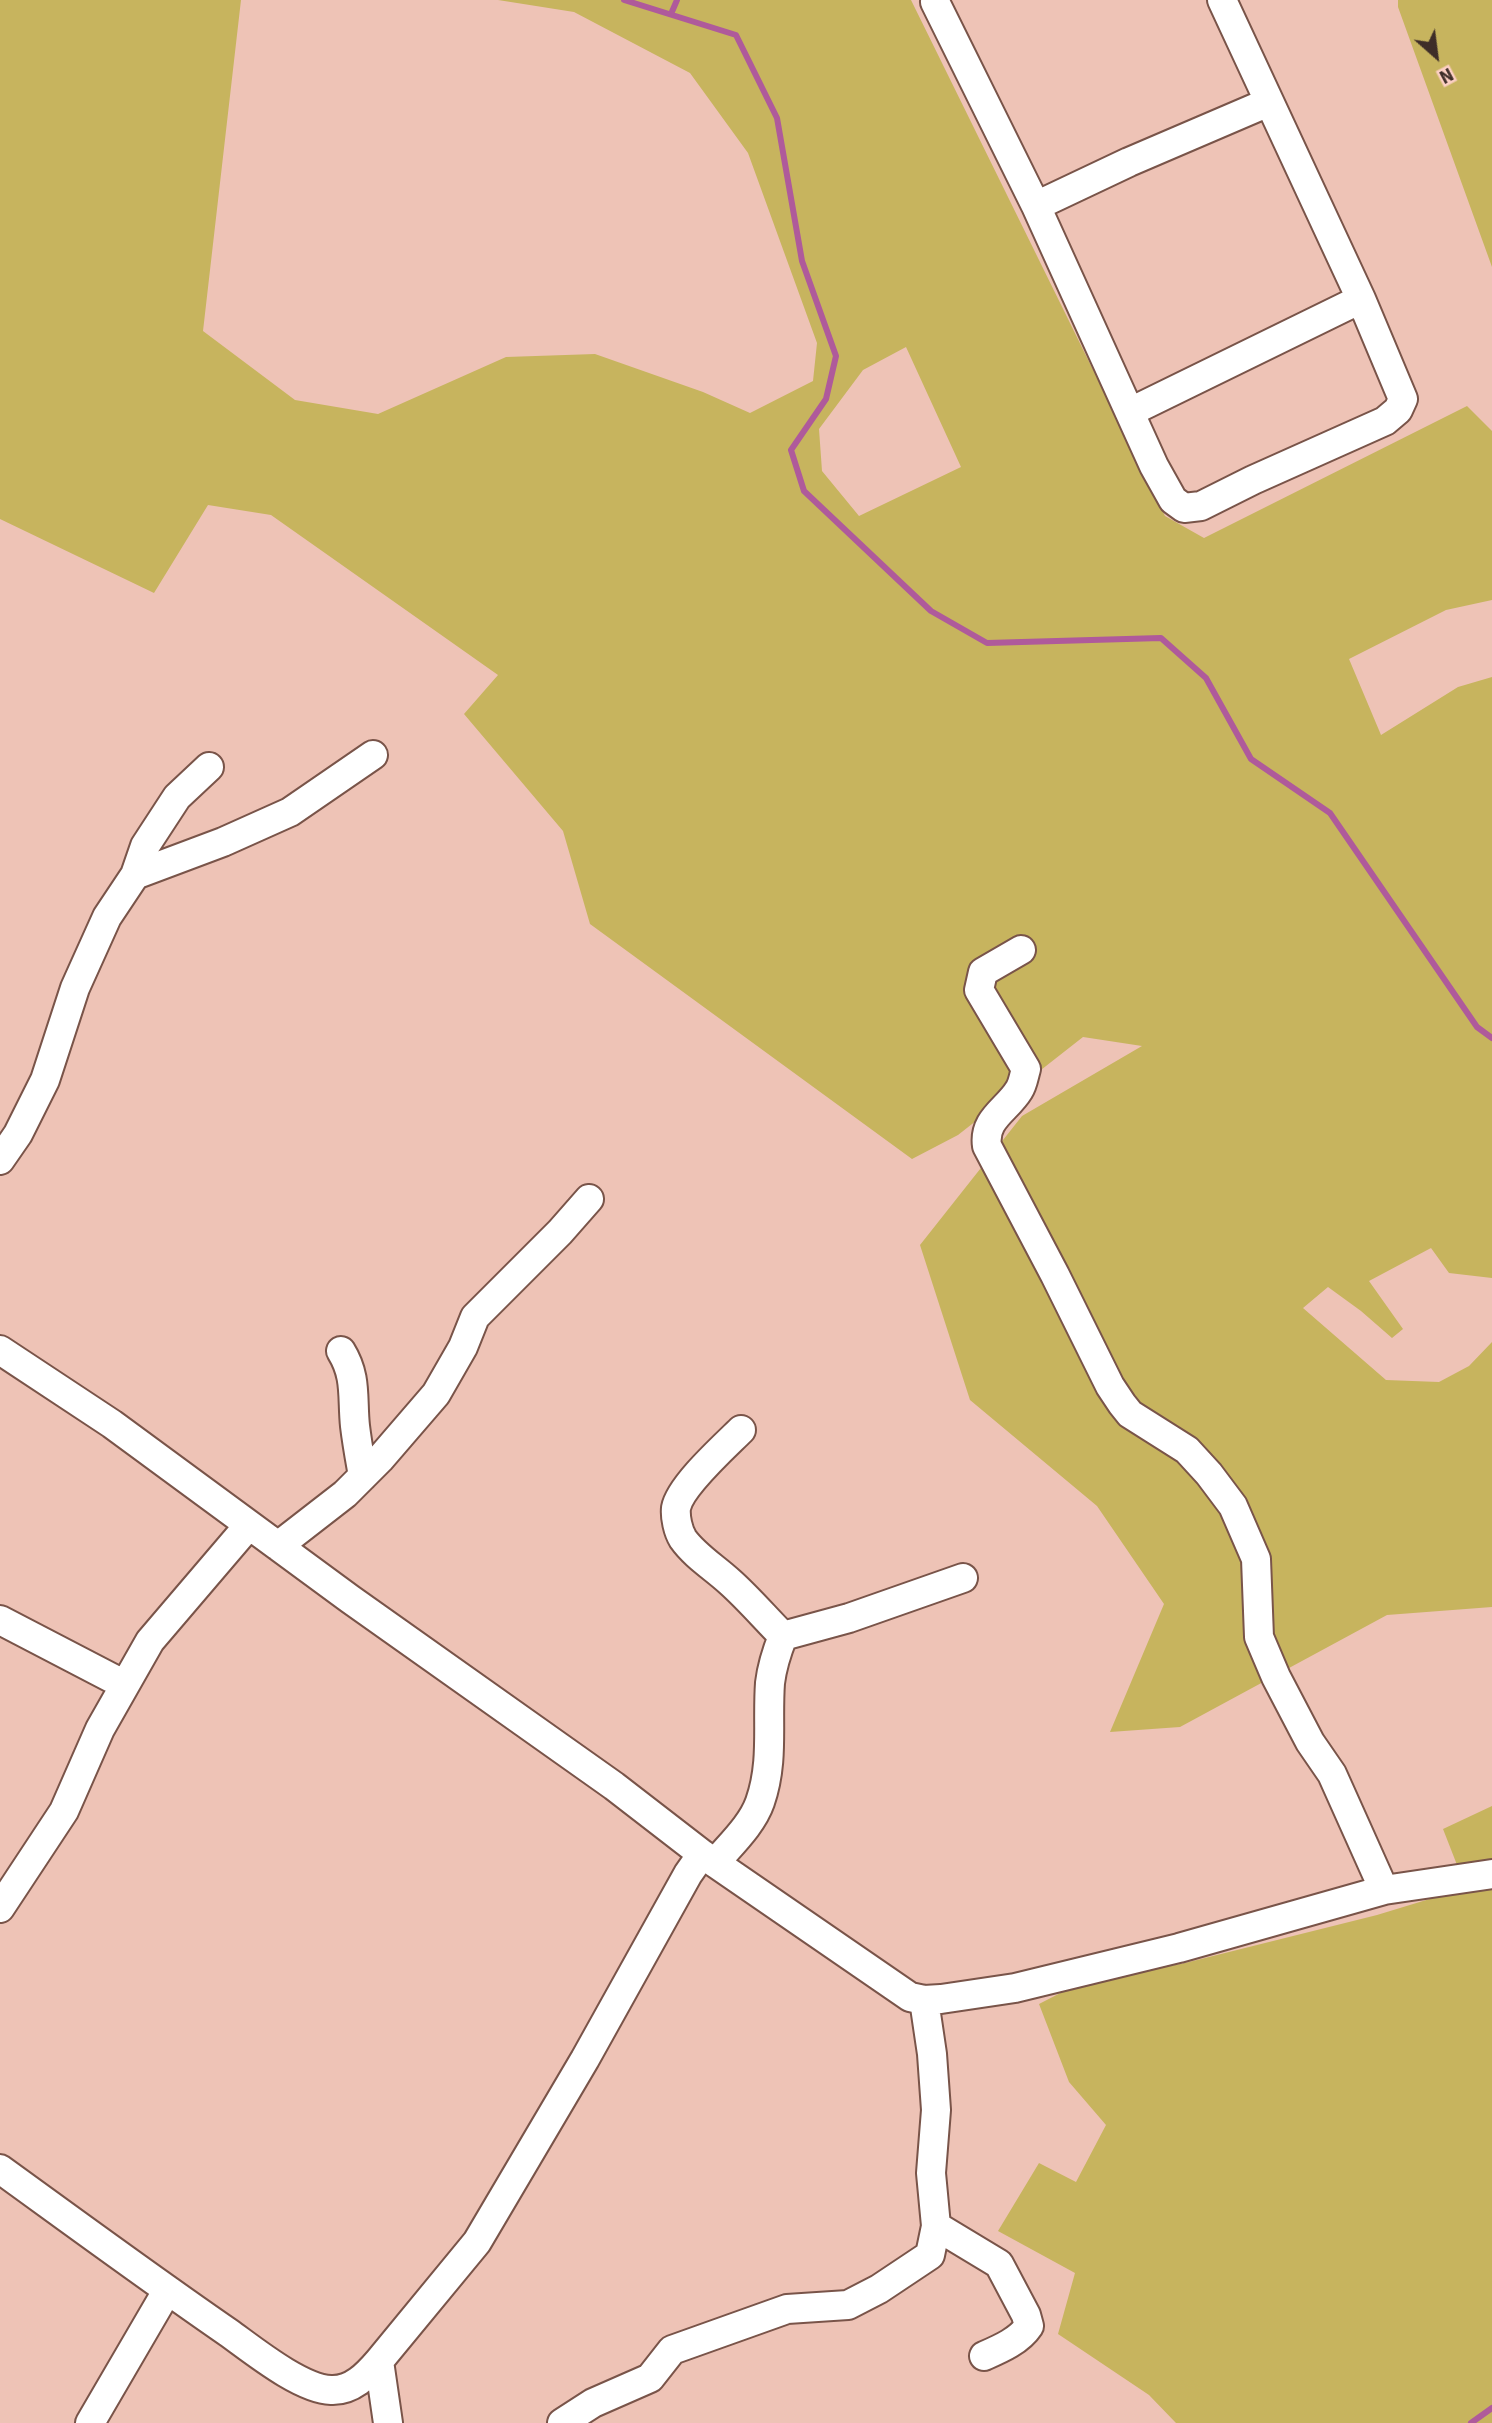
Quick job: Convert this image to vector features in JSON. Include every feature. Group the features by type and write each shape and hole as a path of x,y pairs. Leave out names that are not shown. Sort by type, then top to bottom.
{"street":[{"path":"936,1 1036,206 1173,500 1184,508 1201,506 1385,421 1398,410 1403,398 1361,299 1222,0"},
{"path":"1036,206 1269,102"},
{"path":"1130,412 1361,299"},
{"path":"135,875 223,842 290,812 373,755"},
{"path":"0,1160 18,1134 45,1080 75,988 107,917 135,875 145,846 177,797 208,767"},
{"path":"1021,950 983,972 979,990 1026,1069 1020,1089 992,1120 986,1136 987,1146 1122,1404 1130,1414 1186,1450 1209,1474 1233,1506 1255,1559 1259,1637 1276,1677 1310,1742 1332,1774 1384,1890"},
{"path":"278,1546 345,1494 363,1476 436,1394 463,1346 475,1317 589,1199"},
{"path":"0,1350 112,1424 614,1786 708,1859 910,1997 925,2000 1015,1988 1179,1948 1384,1890 1492,1874"},
{"path":"341,1351 349,1364 354,1388 355,1425 363,1476"},
{"path":"741,1430 705,1465 687,1490 676,1506 677,1523 682,1538 694,1551 730,1582 783,1636"},
{"path":"0,1908 64,1811 100,1728 150,1641 249,1525"},
{"path":"783,1636 849,1618 963,1577"},
{"path":"0,1620 125,1685"},
{"path":"0,2169 167,2291 296,2379 331,2390 351,2386 366,2376 477,2242 688,1874 750,1820 759,1804 769,1771 770,1684 774,1660 783,1636"},
{"path":"562,2423 593,2403 650,2378 671,2350 788,2309 848,2305 926,2259 932,2250 936,2226 931,2174 936,2110 925,2000"},
{"path":"936,2226 999,2264 1026,2315 1029,2326 1025,2333 984,2356"},
{"path":"90,2423 167,2291"},
{"path":"379,2361 388,2423"}],"shaded area":[{"path":"0,0 241,0 203,331 295,400 378,414 506,357 595,354 703,392 750,413 813,381 817,343 748,153 690,73 574,12 498,0 911,0 1165,516 1204,538 1467,406 1492,431 1492,600 1446,610 1349,659 1381,735 1458,687 1492,677 1492,1278 1449,1273 1431,1248 1369,1281 1403,1329 1392,1338 1328,1287 1303,1308 1386,1380 1439,1382 1469,1366 1492,1342 1492,1607 1387,1615 1180,1727 1110,1732 1164,1604 1097,1506 970,1400 920,1245 1022,1116 1142,1046 1083,1037 958,1135 912,1159 590,924 563,831 464,714 498,675 271,515 208,505 154,593 0,519","holes":["906,347 961,467 859,516 822,471 819,429 863,370"]},
{"path":"1398,0 1492,0 1492,267 1398,7"},
{"path":"1492,1806 1492,1862 1459,1870 1443,1829"},
{"path":"1492,1880 1492,2423 1176,2423 1149,2395 1058,2334 1075,2273 998,2231 1039,2163 1076,2182 1106,2125 1069,2082 1039,2004 1076,1985 1185,1963 1377,1915"}],"waterway":[{"path":"624,0 736,35 777,118 802,261 836,356 826,399 791,450 804,491 931,611 987,643 1161,638 1206,678 1251,759 1330,813 1477,1027 1492,1038"},
{"path":"671,14 677,0"},
{"path":"1471,2423 1492,2408"}]}
